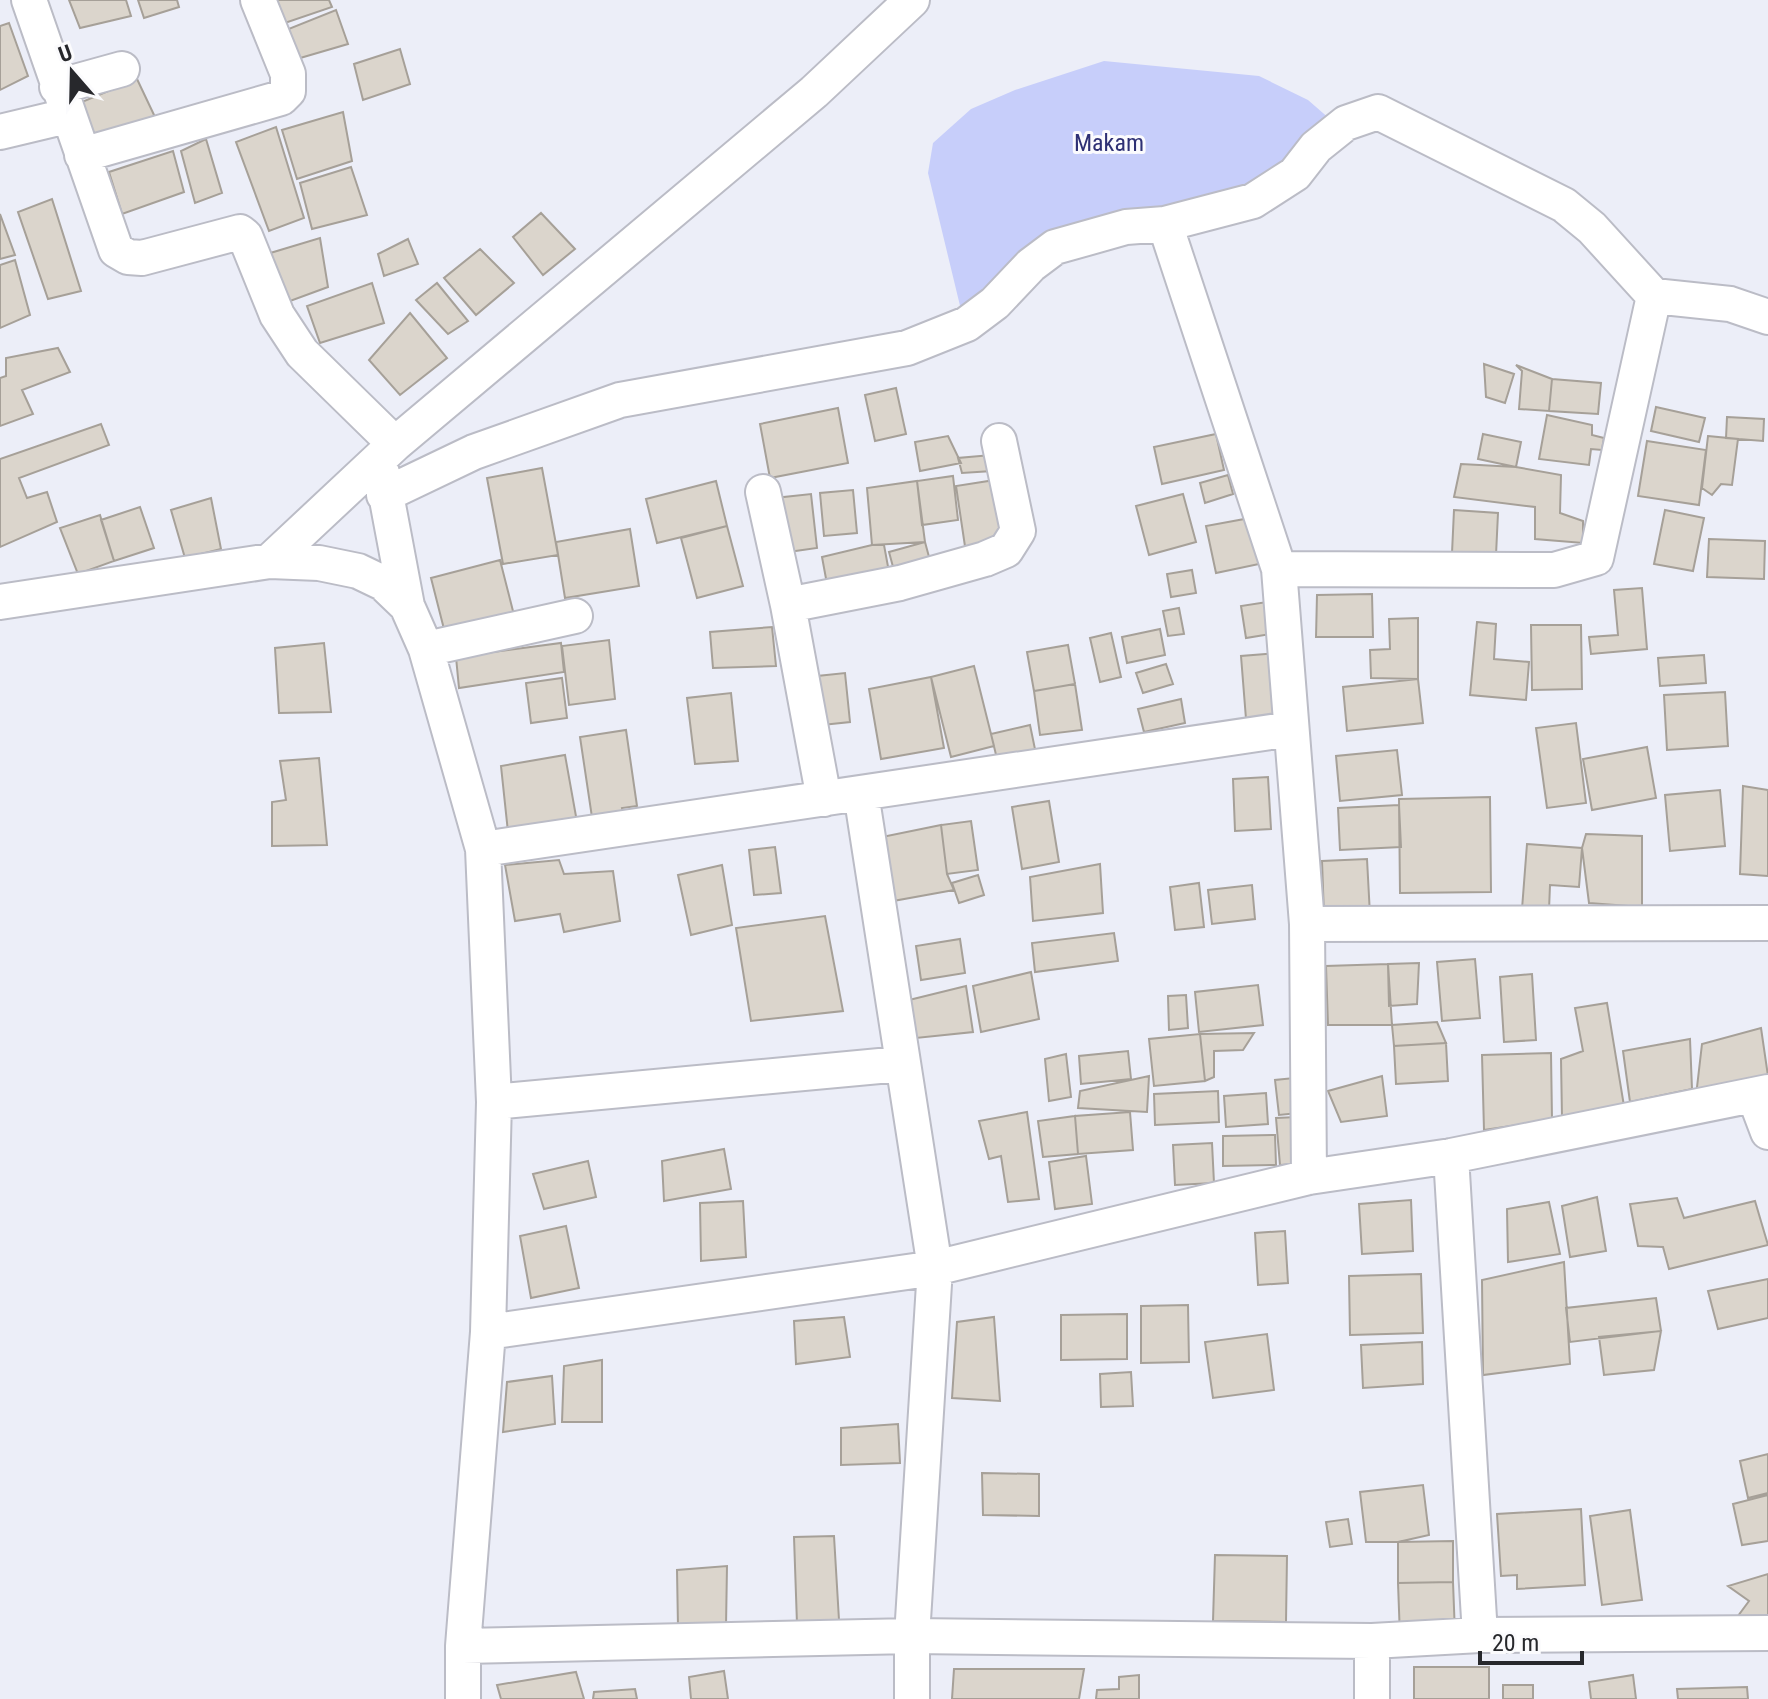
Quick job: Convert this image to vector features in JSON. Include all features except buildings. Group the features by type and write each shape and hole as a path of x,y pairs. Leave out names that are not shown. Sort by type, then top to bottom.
{"street":[{"path":"29,0 116,250 128,257 142,258 232,232 245,236 277,315 302,353 387,451 384,495 407,606 426,649 483,849 494,1102 488,1332 463,1646 463,1699"},
{"path":"82,155 281,98 288,91 288,74 258,0"},
{"path":"270,561 387,451 822,84 912,0"},
{"path":"0,132 122,69"},
{"path":"384,495 474,452 620,400 907,348 942,337 979,316 1031,265 1055,247 1126,227 1165,224 1253,201 1277,189 1295,174 1316,147 1346,123 1378,112 1564,205 1592,228 1654,296 1730,304 1768,317"},
{"path":"1165,224 1279,569 1307,924 1309,1177"},
{"path":"1279,569 1554,570 1581,566 1596,558 1654,296"},
{"path":"788,605 936,574 1006,550 1018,531 999,441"},
{"path":"763,492 788,605 824,799"},
{"path":"0,602 270,561 319,563 358,571 383,583 407,606"},
{"path":"426,649 575,616"},
{"path":"483,849 1291,729"},
{"path":"861,793 935,1268 912,1636 912,1699"},
{"path":"1307,924 1768,923"},
{"path":"494,1102 901,1064"},
{"path":"488,1332 935,1268 1309,1177 1451,1156 1761,1094 1768,1132"},
{"path":"1451,1156 1480,1635"},
{"path":"463,1646 912,1636 1372,1641 1480,1635 1768,1633"},
{"path":"1372,1641 1372,1699"}],"green space":[{"name":"Makam","path":"1104,61 1259,76 1308,100 1331,120 1256,186 1134,217 962,314 928,173 933,143 971,109 1015,90"}]}
